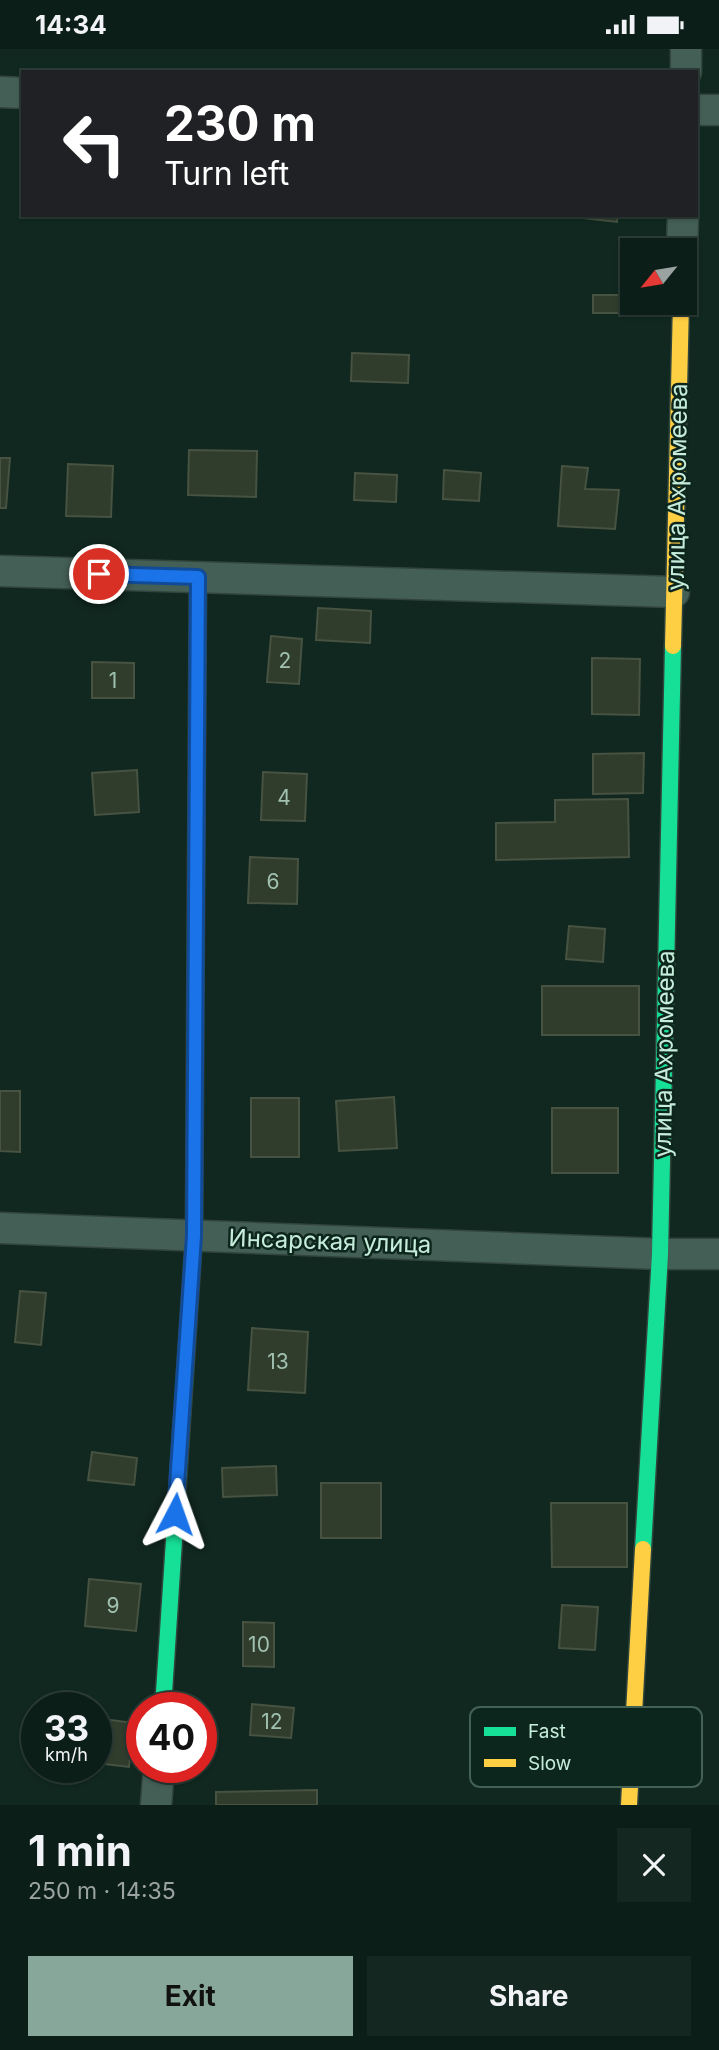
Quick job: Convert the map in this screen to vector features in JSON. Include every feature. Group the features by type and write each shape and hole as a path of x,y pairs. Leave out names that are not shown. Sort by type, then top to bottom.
{"street":[{"path":"686,49 686,70"},
{"path":"0,92 21,93"},
{"path":"698,110 719,110"},
{"path":"682,238 683,217"},
{"name":"улица Ахромеева","path":"635,1707 660,1254 681,315"},
{"path":"0,571 674,591"},
{"path":"164,1692 194,1236 198,577"},
{"name":"Инсарская улица","path":"0,1228 660,1254 719,1254"},
{"path":"156,1805 158,1783"},
{"name":"улица Ахромеева","path":"629,1805 630,1787"}],"building":[{"path":"574,217 618,217 617,222"},
{"path":"593,295 620,295 620,313 593,313"},
{"path":"352,353 409,355 408,383 351,381"},
{"path":"189,450 257,451 256,497 188,495"},
{"path":"0,458 10,458 6,508 0,508"},
{"path":"68,464 113,466 111,517 66,516"},
{"path":"562,466 588,468 585,489 619,490 615,529 558,526"},
{"path":"444,470 481,473 479,501 443,499"},
{"path":"355,473 397,475 396,502 354,500"},
{"path":"318,608 371,611 370,643 316,640"},
{"path":"271,636 302,639 299,684 267,682"},
{"path":"592,658 640,659 639,715 592,714"},
{"path":"92,662 134,663 134,698 92,698"},
{"path":"644,753 643,793 593,794 593,754"},
{"path":"137,770 139,812 95,815 92,773"},
{"path":"263,772 307,774 305,821 261,820"},
{"path":"628,799 629,857 496,860 496,823 555,822 555,800"},
{"path":"250,857 298,859 297,904 248,903"},
{"path":"569,926 605,929 603,962 566,959"},
{"path":"542,986 639,986 639,1035 542,1035"},
{"path":"0,1091 20,1091 20,1152 0,1151"},
{"path":"394,1097 397,1148 339,1151 336,1101"},
{"path":"251,1098 299,1098 299,1157 251,1157"},
{"path":"552,1108 618,1108 618,1173 552,1173"},
{"path":"20,1291 46,1293 41,1345 15,1342"},
{"path":"252,1328 308,1332 305,1393 248,1390"},
{"path":"92,1452 137,1458 134,1485 88,1480"},
{"path":"276,1466 277,1495 223,1497 222,1468"},
{"path":"321,1483 381,1483 381,1538 321,1538"},
{"path":"551,1503 627,1503 627,1567 552,1567"},
{"path":"89,1579 141,1584 136,1631 85,1626"},
{"path":"562,1605 598,1607 595,1650 559,1648"},
{"path":"243,1622 274,1623 274,1667 243,1666"},
{"path":"252,1704 294,1708 291,1738 250,1735"},
{"path":"112,1720 126,1722 126,1767 112,1765"},
{"path":"317,1790 317,1805 216,1805 216,1792"}],"traffic: fast":[{"path":"643,1549 660,1254 673,646"},
{"path":"164,1692 194,1236 196,883"}],"traffic: slow":[{"path":"673,646 681,315"},
{"path":"196,883 198,577"},
{"path":"634,1707 643,1549"},
{"path":"629,1805 630,1787"}],"route":[{"path":"99,574 198,577 194,1236 175,1514"}]}
